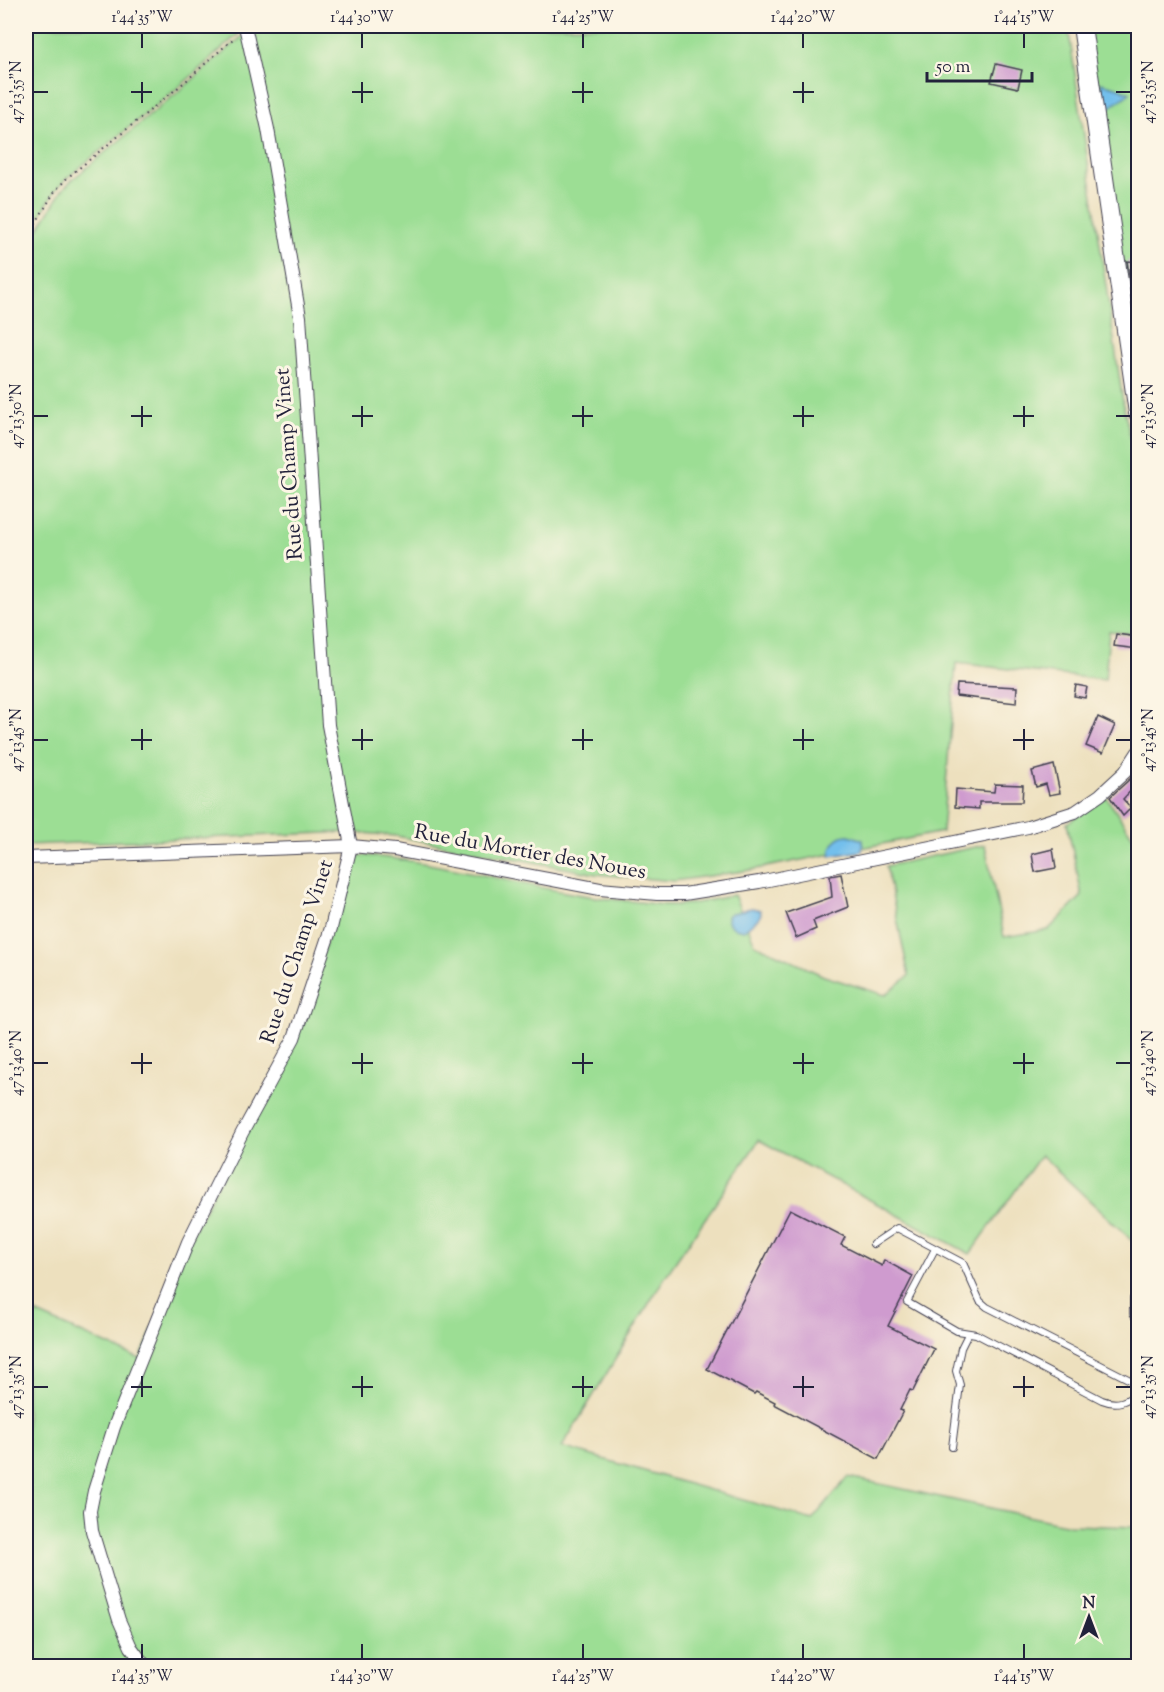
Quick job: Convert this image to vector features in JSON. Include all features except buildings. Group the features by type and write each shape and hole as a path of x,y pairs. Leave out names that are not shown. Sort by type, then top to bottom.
{"main road":[{"path":"1082,26 1138,413"}],"street":[{"name":"Rue du Champ Vinet","path":"145,1666 131,1647 119,1620 92,1531 90,1511 94,1491 114,1427 188,1242 242,1133 294,1038 331,928 351,846 328,725 300,317 268,129 245,27"},
{"name":"Rue du Mortier des Noues","path":"26,858 351,846 395,850 600,889 684,894 759,882 1028,827 1075,812 1125,772 1138,752"}],"lane":[{"path":"873,1244 897,1228 963,1263 980,1300 987,1307 1138,1384"},
{"path":"935,1249 907,1302 957,1331 976,1334 1110,1403 1119,1404 1127,1401 1138,1392"},
{"path":"1133,1299 1133,1314 1138,1322"},
{"path":"952,1447 960,1385 956,1371 961,1348 968,1334"}],"path":[{"path":"26,239 55,191 68,178 186,81 245,27"}],"green space":[{"path":"26,26 245,26 245,28 186,81 67,178 55,191 26,239"},
{"path":"251,26 1068,26 1124,409 1138,472 1138,560 1136,561 1132,634 1109,631 1105,680 956,663 942,832 751,870 674,881 596,874 396,836 352,832 26,845 26,250 62,190 74,178 190,82 252,28"},
{"path":"1082,26 1138,26 1138,413"},
{"path":"1106,797 1138,844 1138,1246 1041,1155 970,1254 759,1140 665,1277 562,1447 812,1520 848,1477 1069,1525 1138,1527 1138,1666 26,1666 26,1309 140,1359 188,1242 294,1038 358,855 426,864 595,897 660,904 693,904 734,895 755,944 824,976 885,995 909,976 886,866 985,845 1004,937 1048,930 1082,896 1067,823"}],"water":[{"path":"1101,83 1119,88 1130,93 1105,111"},
{"path":"849,835 863,840 862,851 830,856 835,841"},
{"path":"752,908 760,910 761,913 759,918 744,930 730,925 727,916"}]}
